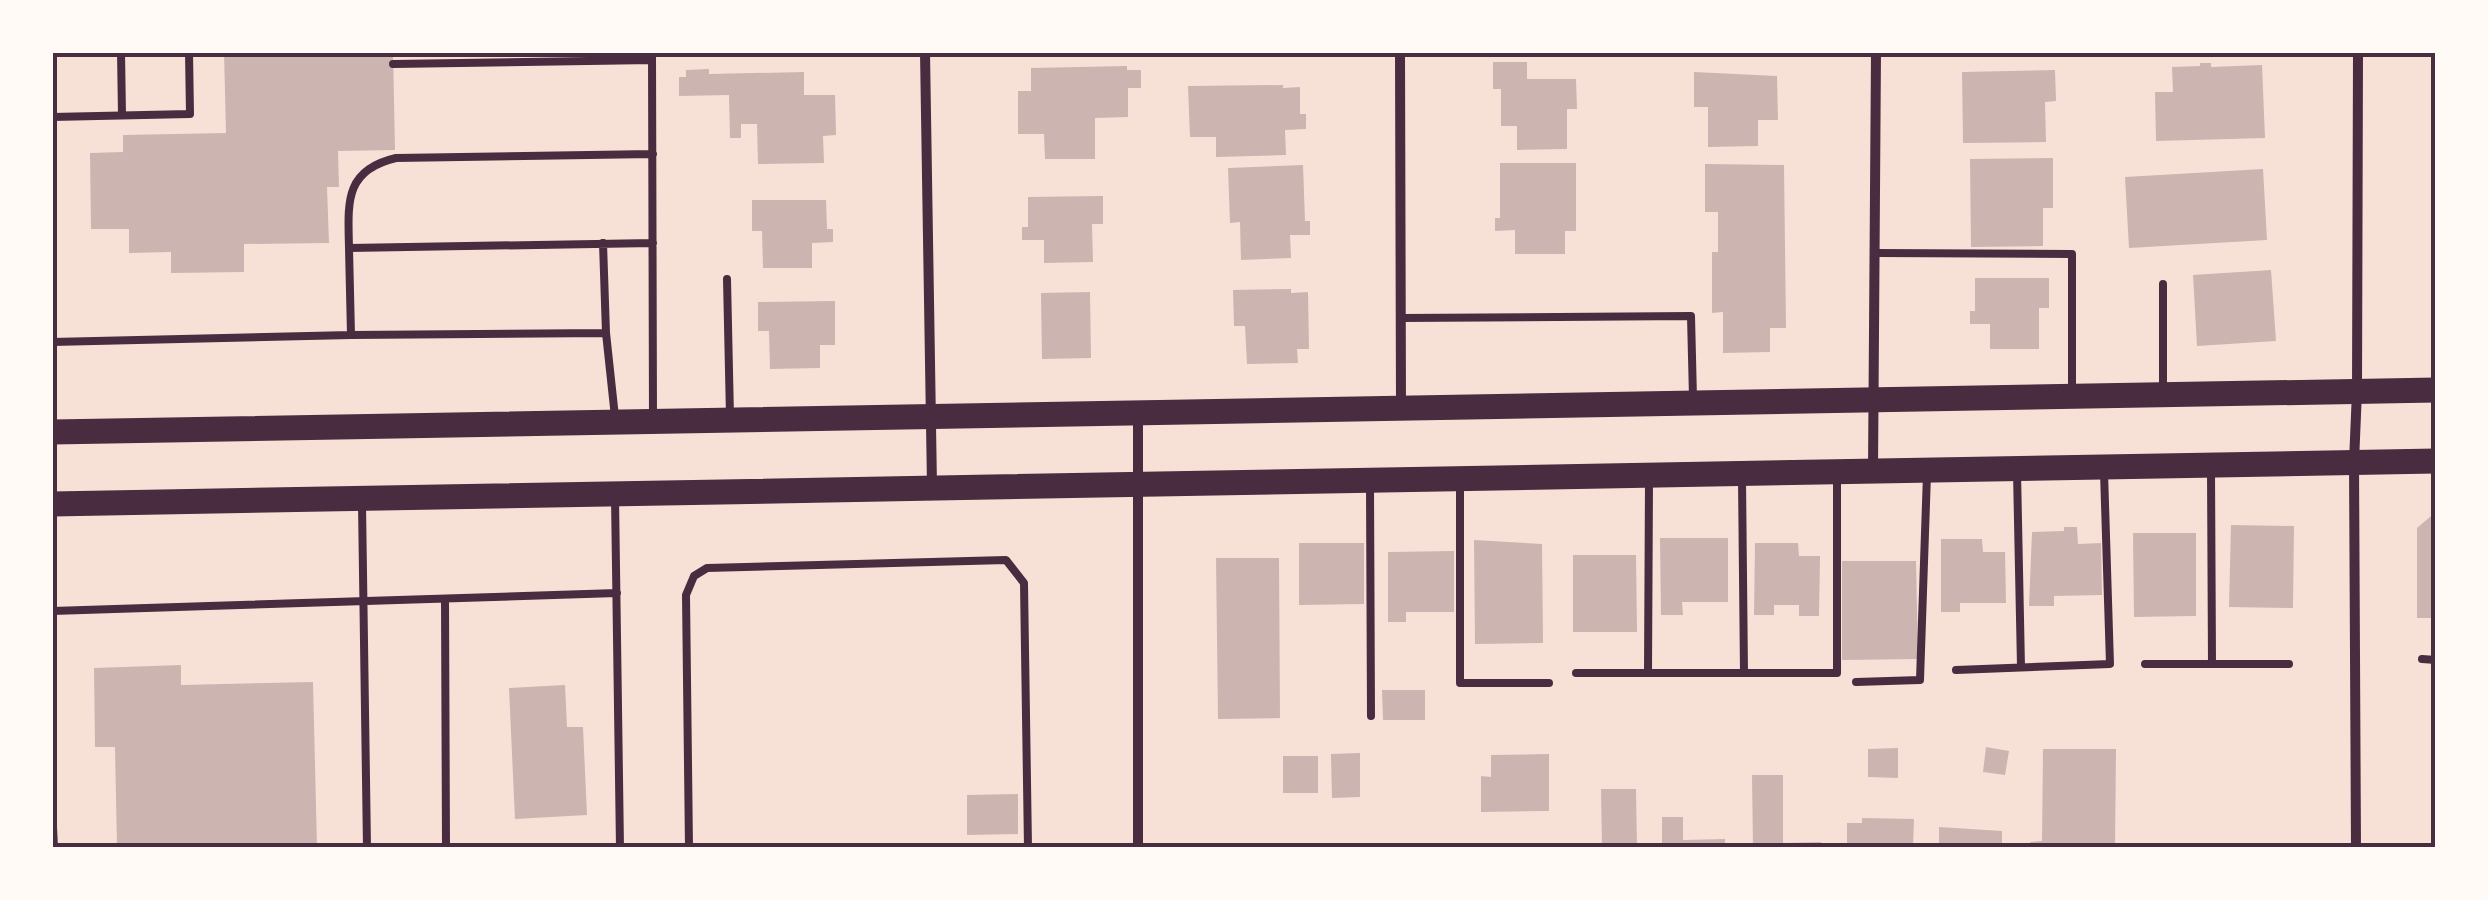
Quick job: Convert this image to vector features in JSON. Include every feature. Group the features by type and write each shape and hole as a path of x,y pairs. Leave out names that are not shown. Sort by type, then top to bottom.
{"main road":[{"path":"52,432 2436,390"},
{"path":"52,504 2436,461"}],"street":[{"path":"925,52 932,487"},
{"path":"1400,52 1401,408"},
{"path":"1873,472 1876,52"},
{"path":"2356,848 2358,52"},
{"path":"1138,412 1138,848"}],"lane":[{"path":"121,52 122,115"},
{"path":"52,117 190,114 189,52"},
{"path":"393,64 652,56 654,422"},
{"path":"351,335 348,201 364,171 379,162 396,158 653,154"},
{"path":"603,243 606,332 616,423"},
{"path":"349,248 653,243"},
{"path":"1876,254 2072,254 2072,395"},
{"path":"727,279 730,422"},
{"path":"2162,393 2163,284"},
{"path":"1401,318 1691,316 1694,402"},
{"path":"52,342 606,332"},
{"path":"2211,465 2212,664"},
{"path":"1956,670 2110,664 2104,467"},
{"path":"2017,469 2021,667"},
{"path":"1856,682 1920,680 1927,470"},
{"path":"1576,673 1837,673 1837,472"},
{"path":"1742,474 1744,673"},
{"path":"1648,475 1648,673"},
{"path":"1460,479 1460,683 1549,683"},
{"path":"1370,481 1371,716"},
{"path":"615,494 620,848"},
{"path":"362,499 366,848"},
{"path":"689,848 686,594 694,576 707,568 1006,560 1024,583 1028,848"},
{"path":"52,612 617,593"},
{"path":"445,599 446,848"},
{"path":"2422,660 2436,660"},
{"path":"2144,664 2289,664"},
{"path":"52,805 54,848"}],"building":[{"path":"224,52 393,52 395,150 338,151 339,187 327,187 329,243 244,244 244,272 171,273 171,252 129,253 129,229 91,229 90,153 123,152 123,135 226,133"},
{"path":"1493,62 1527,62 1527,79 1576,79 1577,109 1567,109 1567,149 1517,150 1517,126 1501,126 1501,89 1493,89"},
{"path":"2211,63 2211,67 2262,65 2265,138 2156,141 2155,92 2173,92 2172,67"},
{"path":"1127,66 1127,70 1141,70 1141,88 1128,88 1128,117 1095,118 1095,159 1045,159 1044,134 1018,134 1018,91 1031,91 1031,68"},
{"path":"709,69 709,74 804,72 804,95 835,95 836,135 823,136 824,163 758,164 757,124 741,124 741,138 730,138 729,95 679,96 679,77 686,77 686,70"},
{"path":"2055,70 2056,101 2045,102 2046,142 1963,143 1962,72"},
{"path":"1694,72 1777,76 1778,120 1758,120 1758,146 1708,147 1708,107 1694,107"},
{"path":"1188,86 1300,87 1300,114 1306,114 1306,129 1285,130 1286,155 1216,157 1216,137 1190,137"},
{"path":"2053,158 2053,208 2043,208 2043,246 1971,247 1970,159"},
{"path":"1500,163 1576,163 1576,231 1565,231 1565,254 1515,254 1515,230 1495,231 1495,218 1500,218"},
{"path":"1705,164 1784,165 1786,328 1770,328 1770,352 1723,353 1723,312 1712,313 1712,252 1718,252 1718,212 1705,212"},
{"path":"1303,165 1305,221 1310,221 1310,235 1290,235 1291,258 1241,260 1240,222 1230,223 1228,168"},
{"path":"2263,169 2267,240 2129,248 2125,177"},
{"path":"1103,196 1103,224 1092,224 1093,262 1044,263 1044,240 1022,240 1022,227 1028,227 1028,197"},
{"path":"752,200 826,200 827,229 833,229 833,242 812,243 812,268 763,268 762,231 752,231"},
{"path":"2271,270 2276,341 2197,346 2193,275"},
{"path":"1975,278 2049,278 2049,308 2039,308 2039,349 1990,349 1990,324 1970,324 1970,311 1975,311"},
{"path":"1291,289 1291,293 1308,292 1309,349 1297,349 1298,363 1247,364 1245,326 1234,326 1233,290"},
{"path":"1090,292 1091,358 1042,359 1041,293"},
{"path":"835,301 835,345 820,345 820,368 770,369 769,331 758,331 758,302"},
{"path":"2436,516 2436,618 2417,618 2417,528"},
{"path":"2231,525 2294,526 2293,608 2229,607"},
{"path":"2064,527 2077,527 2078,544 2101,543 2102,595 2054,596 2054,606 2029,606 2032,532 2064,531"},
{"path":"2133,533 2196,533 2196,616 2134,617"},
{"path":"1660,538 1728,538 1728,602 1682,602 1683,615 1661,615"},
{"path":"1941,539 1982,539 1983,552 2005,552 2006,603 1960,603 1960,612 1941,612"},
{"path":"1474,540 1542,544 1543,643 1475,644"},
{"path":"1299,543 1364,543 1364,604 1299,605"},
{"path":"1755,543 1798,543 1799,556 1820,556 1819,616 1799,616 1799,605 1774,605 1774,615 1754,615"},
{"path":"1454,551 1454,612 1406,612 1406,622 1388,622 1388,552"},
{"path":"1573,555 1636,555 1637,632 1573,632"},
{"path":"1216,558 1279,558 1280,718 1218,719"},
{"path":"1842,561 1916,561 1918,659 1842,660"},
{"path":"181,665 181,685 313,682 317,848 117,848 115,747 95,747 94,668"},
{"path":"565,685 567,727 583,727 587,815 515,819 509,688"},
{"path":"1382,690 1425,690 1425,720 1383,720"},
{"path":"1986,747 2009,751 2005,775 1983,772"},
{"path":"1898,748 1898,778 1868,777 1868,749"},
{"path":"2043,749 2116,749 2115,848 2030,848 2030,842 2042,841"},
{"path":"1360,753 1360,797 1332,798 1331,754"},
{"path":"1549,754 1549,811 1481,812 1481,776 1491,777 1491,755"},
{"path":"1283,756 1318,756 1318,793 1283,793"},
{"path":"1752,775 1783,775 1783,843 1821,842 1821,848 1753,848"},
{"path":"1601,789 1636,789 1637,848 1602,848"},
{"path":"1018,794 1018,834 967,835 967,795"},
{"path":"1662,817 1683,817 1683,840 1725,839 1725,848 1662,848"},
{"path":"1862,818 1914,819 1913,848 1847,848 1847,823 1862,823"},
{"path":"1939,827 2002,831 2002,848 1939,848"},
{"path":"1209,844 1278,844 1278,848 1209,848"}]}
